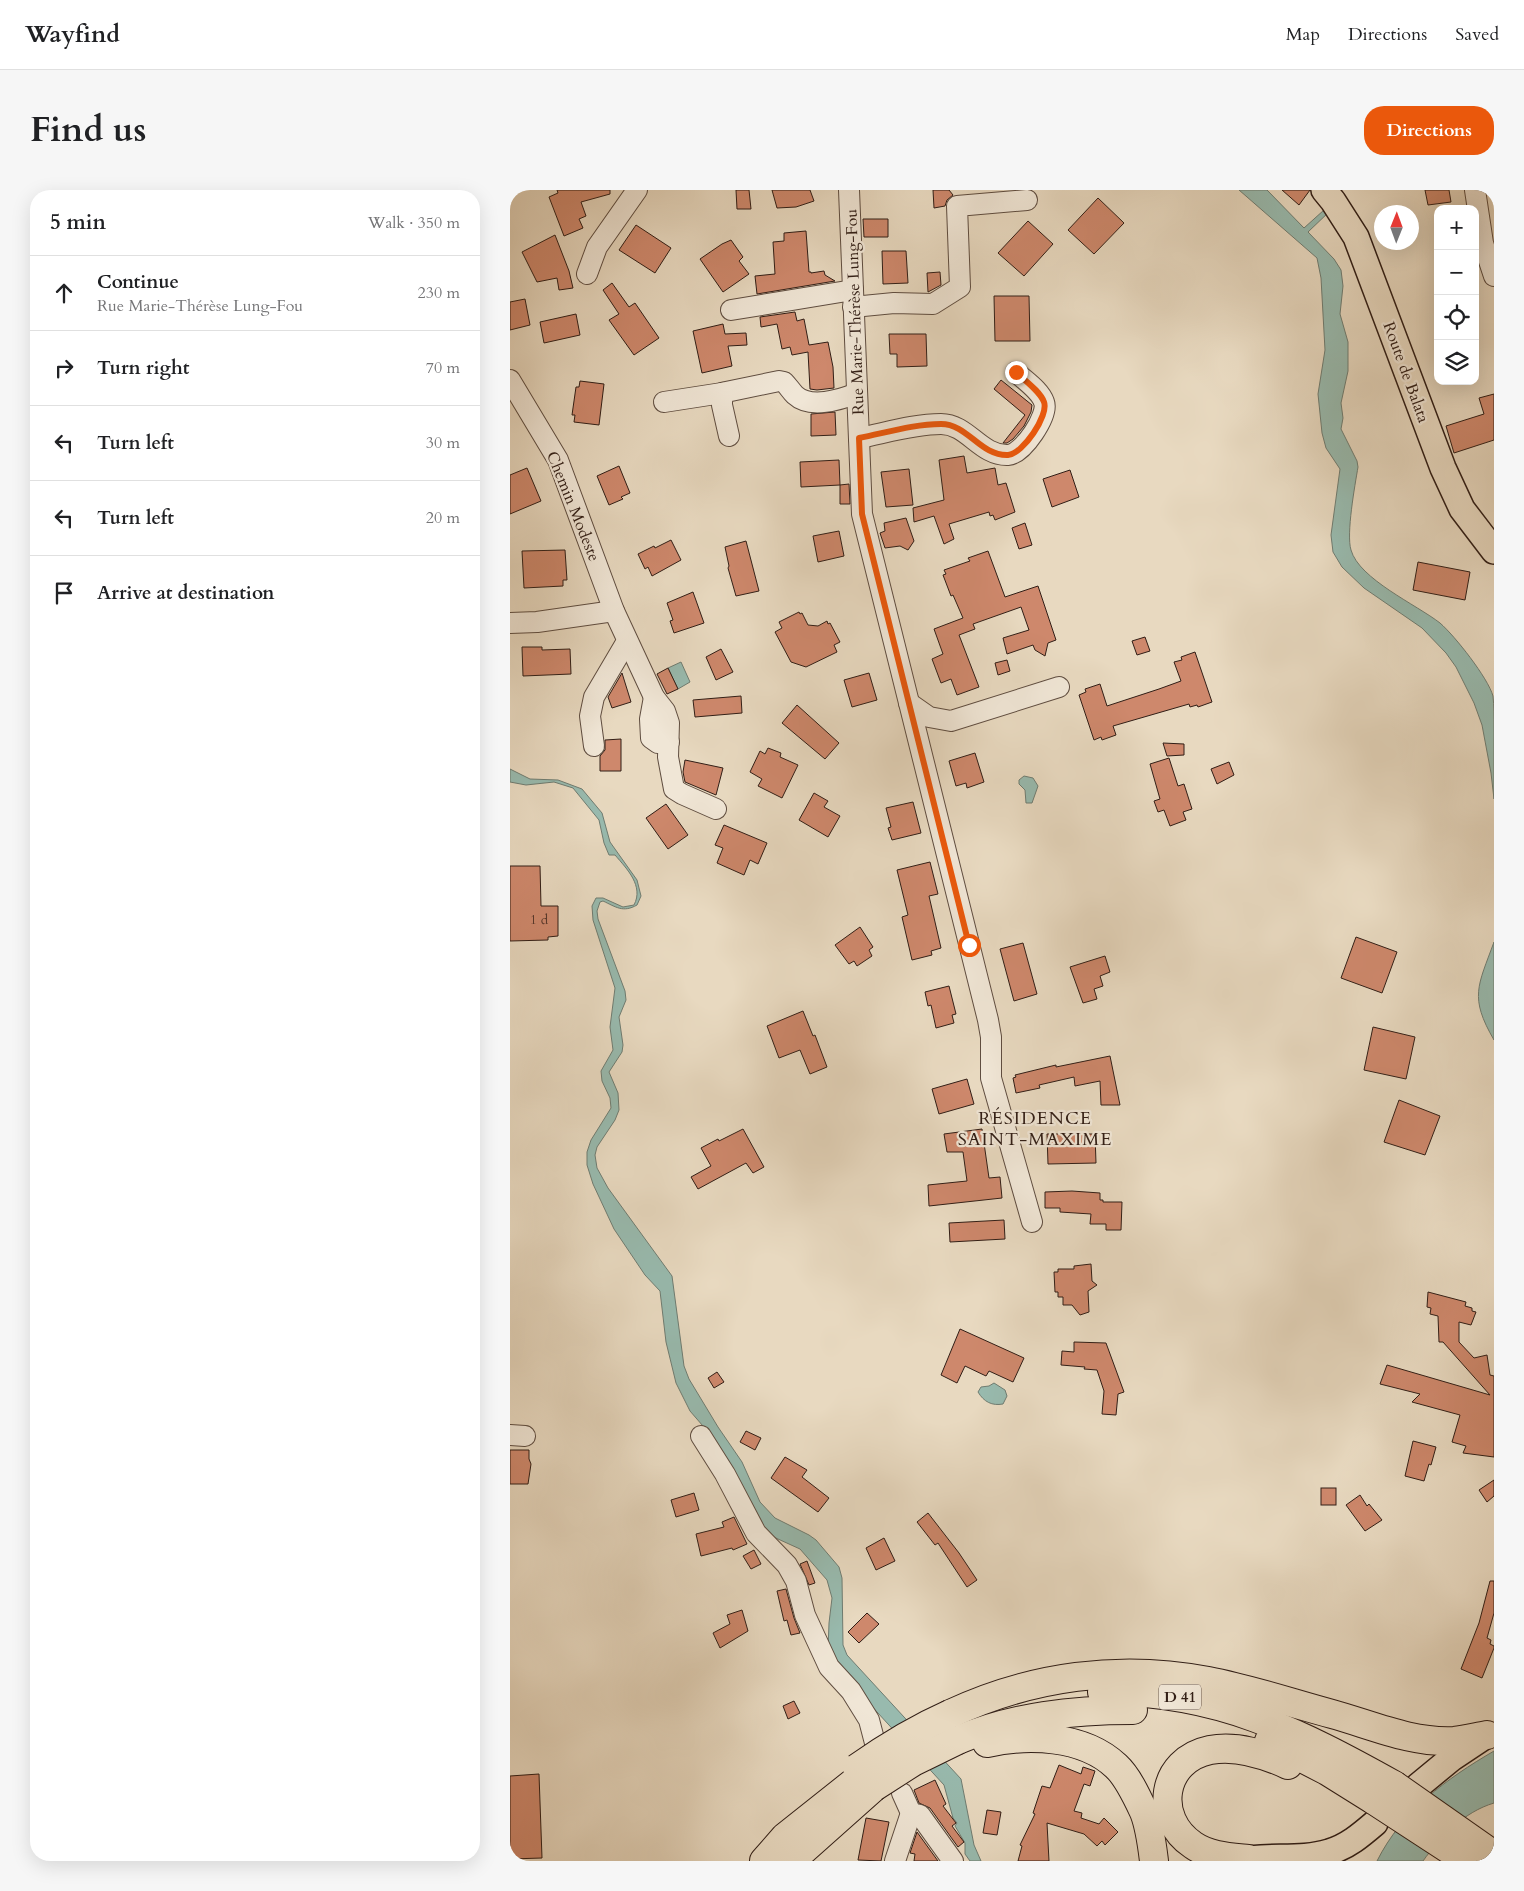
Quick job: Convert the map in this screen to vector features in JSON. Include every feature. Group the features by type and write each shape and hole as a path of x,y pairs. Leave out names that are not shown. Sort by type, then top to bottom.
{"highway":[{"path":"1154,1861 1145,1814 1124,1776 1116,1766 1104,1757 1075,1745 1040,1738 996,1741 956,1732 976,1702 1006,1691 1074,1676 1109,1673 1149,1673 1210,1681 1335,1715 1387,1732 1432,1740 1455,1741 1491,1733"},
{"name":"D 41","path":"764,1861 820,1834 875,1784 899,1751 956,1732 1011,1704 1075,1694 1136,1692 1183,1698 1244,1713 1284,1728 1329,1749 1386,1800 1467,1861"},
{"path":"1243,1860 1210,1853 1194,1845 1178,1833 1173,1824 1167,1798 1170,1781 1187,1760 1198,1754 1229,1748 1254,1752 1386,1800 1438,1806 1494,1843"},
{"name":"D 41","path":"788,1849 875,1784"},
{"path":"1386,1800 1461,1861"},
{"name":"D 41","path":"1386,1800 1494,1855"}],"main road":[{"name":"Route de Balata","path":"1324,190 1356,237 1447,476 1462,509 1494,552"},
{"path":"1243,1860 1329,1853 1355,1839 1386,1800 1491,1733"}],"street":[{"path":"587,274 597,247 637,190"},
{"name":"Rue Marie-Thérèse Lung-Fou","path":"849,190 862,514 988,1020 991,1037 991,1078 1032,1222"},
{"path":"1475,190 1484,243 1494,276"},
{"path":"731,310 853,298 894,303 933,304 960,287 957,206 1026,200"},
{"path":"859,438 929,425 954,425 986,450 1001,454 1015,454 1025,445 1045,411 1045,405 1040,394 1016,372"},
{"name":"Chemin Modeste","path":"510,380 558,460 614,611 654,697 665,712 670,724 668,757 674,789 716,809"},
{"path":"664,402 722,394 779,381 784,382 794,394 808,402 833,400 857,393"},
{"path":"722,394 722,405 729,436"},
{"path":"510,623 537,622 614,611"},
{"path":"594,746 590,716 594,697 627,641"},
{"path":"909,703 929,717 951,721 1059,687"},
{"path":"701,1436 725,1474 756,1533 787,1565 796,1581 805,1615 829,1667 851,1691 869,1720 875,1744"},
{"path":"875,1784 911,1813 920,1815 953,1861"},
{"path":"896,1861 911,1813"}],"water":[{"path":"1239,190 1267,190 1304,228 1324,210 1330,211 1308,232 1334,259 1341,270 1343,286 1340,314 1348,342 1348,371 1341,403 1343,418 1341,429 1357,461 1358,467 1350,521 1351,550 1356,561 1377,581 1440,623 1462,647 1485,679 1493,696 1494,799 1482,725 1474,703 1456,667 1446,653 1422,628 1364,588 1342,567 1333,552 1331,535 1340,469 1326,448 1322,433 1318,394 1325,350 1321,278 1317,258"},
{"path":"681,662 690,682 678,689 668,668"},
{"path":"510,769 530,779 558,780 582,789 602,813 610,842 637,880 641,896 637,905 628,909 616,907 603,901 600,902 597,911 598,919 625,991 626,1000 619,1017 623,1045 622,1052 609,1072 618,1093 619,1110 615,1120 597,1147 595,1155 597,1168 608,1188 672,1276 684,1366 689,1379 742,1462 760,1502 775,1518 816,1540 839,1567 842,1578 843,1645 847,1655 961,1779 974,1845 981,1861 970,1861 965,1854 965,1843 955,1826 957,1823 953,1818 944,1785 855,1688 828,1650 832,1598 827,1580 800,1549 767,1534 709,1433 690,1411 676,1383 666,1342 660,1291 645,1275 614,1229 593,1184 587,1165 587,1152 591,1140 611,1108 610,1098 602,1081 601,1071 613,1050 610,1027 615,988 593,920 592,906 596,898 603,898 623,907 634,905 637,898 636,885 629,872 615,855 609,855 604,843 599,820 573,788 554,782 526,785 510,782"},
{"path":"1024,776 1033,778 1038,786 1032,803 1026,803 1025,790 1019,784 1019,780"},
{"path":"1494,942 1494,1040 1481,1013 1479,991 1480,981"},
{"path":"994,1383 1005,1390 1007,1396 1003,1404 989,1402 978,1392 981,1387"},
{"path":"1494,1751 1494,1803 1473,1812 1454,1826 1423,1861 1377,1861 1387,1843 1412,1812 1442,1785"}],"building":[{"path":"557,190 610,190 610,194 581,202 586,216 579,219 583,228 564,236 549,197 558,193"},
{"path":"736,190 749,190 751,209 737,209"},
{"path":"772,190 810,190 814,201 796,207 777,208"},
{"path":"933,190 949,190 953,195 947,200 945,206 934,208"},
{"path":"1282,190 1310,190 1299,205"},
{"path":"1425,190 1449,190 1451,202 1428,205"},
{"path":"1098,198 1124,223 1094,254 1068,230"},
{"path":"863,219 888,219 888,237 864,237"},
{"path":"1028,221 1053,244 1024,276 998,253"},
{"path":"636,225 671,248 655,273 619,250"},
{"path":"806,231 809,272 824,271 825,275 835,281 757,294 755,276 775,274 773,242 784,241 784,233"},
{"path":"555,235 569,271 573,288 559,290 557,278 537,282 522,252"},
{"path":"731,240 743,257 739,261 749,274 723,292 700,259"},
{"path":"882,251 906,251 908,283 883,284"},
{"path":"940,272 941,285 928,292 927,273"},
{"path":"612,283 629,307 635,303 659,338 634,355 609,320 619,314 603,290"},
{"path":"994,296 1029,296 1030,341 995,341"},
{"path":"525,299 530,325 510,330 510,302"},
{"path":"795,312 797,321 804,319 809,345 828,342 833,367 834,388 810,389 808,352 792,355 790,347 782,349 777,324 761,327 760,317"},
{"path":"576,314 580,335 544,343 540,322"},
{"path":"723,324 725,334 746,333 747,345 728,346 732,366 702,373 693,331"},
{"path":"889,334 926,334 927,366 897,367 897,354 890,354"},
{"path":"1001,380 1032,405 1031,412 1024,426 1007,443 1003,443 1025,415 994,389"},
{"path":"580,381 604,384 599,425 574,422 575,415 572,415 576,387 579,387"},
{"path":"1494,394 1494,440 1454,453 1446,426 1484,414 1479,398"},
{"path":"835,412 836,435 811,436 811,414"},
{"path":"964,456 967,473 995,468 998,485 1006,483 1015,512 995,520 993,515 990,516 989,512 949,524 954,539 944,544 934,516 914,522 913,508 944,500 939,460"},
{"path":"839,460 840,485 801,487 800,462"},
{"path":"619,466 630,493 621,497 623,499 609,505 597,476"},
{"path":"527,468 541,501 510,514 510,475"},
{"path":"909,469 913,505 886,507 881,472"},
{"path":"1070,470 1079,497 1052,507 1043,479"},
{"path":"849,484 850,504 840,504 840,485"},
{"path":"906,518 914,541 908,550 900,546 885,548 880,533 885,531 884,523"},
{"path":"1025,523 1032,545 1019,549 1012,528"},
{"path":"839,531 844,556 818,562 813,536"},
{"path":"671,540 681,560 652,576 648,567 645,569 638,554"},
{"path":"746,541 759,591 736,596 728,568 725,547"},
{"path":"565,550 567,580 563,580 563,586 524,588 522,551"},
{"path":"988,551 1005,597 1038,586 1056,640 1048,643 1045,656 1035,650 1033,645 1007,654 1003,638 1029,630 1021,607 973,624 975,629 959,635 979,687 957,695 951,679 941,683 932,659 943,654 934,629 963,618 953,595 951,596 943,575 946,574 944,570 970,561 968,558"},
{"path":"1418,562 1470,572 1465,600 1413,590"},
{"path":"693,592 704,623 674,633 670,621 673,620 667,603"},
{"path":"799,612 800,614 802,613 808,625 818,626 827,621 828,624 830,623 840,642 834,645 837,652 806,667 791,662 775,632 782,628 779,622"},
{"path":"1145,637 1150,651 1137,655 1132,641"},
{"path":"522,647 542,647 542,650 570,649 571,674 523,676"},
{"path":"721,649 733,672 716,680 706,657"},
{"path":"1195,652 1212,702 1198,707 1197,705 1190,707 1189,704 1113,726 1116,735 1102,740 1101,737 1094,740 1079,695 1086,692 1085,689 1100,684 1107,706 1159,689 1181,681 1174,662 1182,660 1181,657"},
{"path":"1007,660 1010,671 998,675 995,663"},
{"path":"668,668 678,689 667,694 657,674"},
{"path":"622,673 631,702 612,708 608,697"},
{"path":"869,673 877,700 852,707 844,680"},
{"path":"741,696 742,713 695,717 693,700"},
{"path":"797,705 839,743 825,759 782,723"},
{"path":"621,739 621,771 600,771 600,756 605,750 605,740"},
{"path":"1163,743 1184,744 1184,755 1167,756"},
{"path":"768,748 781,753 780,757 798,765 782,798 758,786 762,779 750,772 760,751 765,754"},
{"path":"975,753 984,782 967,788 966,783 956,786 949,761"},
{"path":"1169,758 1178,786 1184,784 1192,809 1183,812 1186,820 1170,826 1164,810 1158,812 1154,801 1160,799 1150,764"},
{"path":"685,760 723,768 716,795 685,782 683,772"},
{"path":"1229,762 1234,775 1217,784 1211,769"},
{"path":"814,793 828,801 824,807 840,816 828,837 799,820"},
{"path":"913,802 921,833 892,840 888,828 891,827 886,808"},
{"path":"666,804 688,835 668,849 646,818"},
{"path":"724,825 767,843 758,864 750,860 744,875 717,863 723,848 715,845"},
{"path":"930,862 938,894 929,896 941,948 931,951 932,955 912,960 902,917 908,915 897,870"},
{"path":"510,866 540,866 541,906 558,906 558,936 548,937 548,940 510,941"},
{"path":"860,927 873,947 869,950 872,956 857,966 854,961 849,964 835,945"},
{"path":"1356,937 1397,952 1382,993 1341,978"},
{"path":"1023,943 1037,994 1014,1001 1000,949"},
{"path":"1105,956 1110,972 1100,976 1103,986 1094,989 1097,999 1083,1003 1070,967"},
{"path":"949,986 956,1014 952,1015 954,1023 936,1028 931,1005 928,1006 925,992"},
{"path":"803,1011 813,1036 815,1035 827,1067 810,1074 800,1050 779,1058 767,1026"},
{"path":"1373,1027 1415,1037 1406,1079 1364,1070"},
{"path":"1110,1056 1120,1105 1101,1105 1100,1081 1075,1086 1074,1077 1039,1085 1040,1088 1016,1093 1013,1078 1016,1077 1015,1075 1056,1065 1056,1067"},
{"path":"967,1079 974,1104 939,1114 932,1089"},
{"path":"1399,1100 1440,1116 1425,1155 1384,1142"},
{"path":"743,1129 764,1167 753,1173 746,1163 698,1189 691,1177 711,1166 701,1148"},
{"path":"982,1129 989,1178 1000,1177 1002,1198 929,1206 928,1185 967,1181 963,1152 947,1152 944,1134"},
{"path":"1047,1134 1095,1134 1096,1163 1048,1164"},
{"path":"1045,1192 1100,1193 1100,1200 1103,1200 1103,1202 1122,1202 1121,1230 1106,1230 1106,1224 1090,1224 1091,1214 1060,1212 1060,1208 1045,1208"},
{"path":"1004,1220 1005,1239 950,1242 949,1223"},
{"path":"1091,1264 1092,1281 1097,1285 1088,1291 1089,1312 1080,1315 1072,1305 1063,1305 1063,1297 1058,1297 1058,1292 1055,1292 1054,1272 1058,1272 1058,1269 1074,1269 1074,1266"},
{"path":"1428,1292 1466,1302 1465,1306 1472,1308 1472,1311 1476,1312 1471,1325 1459,1322 1459,1342 1474,1358 1487,1355 1490,1375 1494,1376 1494,1457 1463,1453 1466,1446 1452,1442 1460,1415 1412,1402 1420,1394 1380,1384 1387,1365 1490,1395 1443,1342 1439,1342 1438,1316 1430,1314 1431,1308 1427,1307"},
{"path":"960,1329 1024,1358 1013,1382 989,1371 986,1376 965,1366 957,1383 941,1375"},
{"path":"1074,1342 1106,1343 1124,1392 1118,1394 1116,1415 1102,1414 1104,1391 1097,1370 1061,1365 1062,1351 1074,1352"},
{"path":"717,1372 724,1382 714,1388 708,1378"},
{"path":"746,1431 761,1438 755,1450 740,1442"},
{"path":"1413,1441 1436,1447 1424,1481 1405,1476"},
{"path":"510,1450 529,1450 531,1464 528,1484 510,1484"},
{"path":"785,1457 807,1470 802,1477 829,1498 818,1512 771,1478"},
{"path":"1494,1480 1494,1496 1487,1502 1479,1490"},
{"path":"1321,1488 1336,1488 1336,1505 1321,1505"},
{"path":"694,1493 699,1510 676,1517 671,1500"},
{"path":"1360,1495 1367,1506 1369,1504 1382,1520 1365,1531 1346,1505"},
{"path":"928,1513 977,1580 967,1587 938,1543 935,1545 917,1522"},
{"path":"734,1517 747,1544 733,1550 732,1548 701,1556 696,1534 724,1527 722,1522"},
{"path":"884,1538 895,1561 876,1570 866,1548"},
{"path":"754,1550 761,1564 751,1569 743,1556"},
{"path":"807,1561 815,1583 809,1585 800,1564"},
{"path":"1490,1581 1494,1581 1494,1613 1487,1638 1491,1640 1490,1644 1494,1648 1482,1678 1461,1669 1479,1623"},
{"path":"786,1589 800,1633 791,1635 787,1620 784,1621 777,1591"},
{"path":"742,1610 748,1631 720,1648 713,1633 730,1624 727,1615"},
{"path":"867,1613 879,1624 859,1643 848,1632"},
{"path":"794,1701 800,1713 788,1719 783,1706"},
{"path":"1059,1765 1081,1774 1083,1767 1095,1771 1090,1786 1084,1784 1074,1811 1082,1813 1081,1818 1099,1824 1104,1818 1118,1832 1105,1845 1102,1841 1097,1846 1084,1834 1047,1823 1049,1861 1018,1861 1022,1846 1020,1845 1035,1814 1033,1813 1042,1786 1050,1788"},
{"path":"539,1774 542,1858 510,1859 510,1776"},
{"path":"935,1780 946,1804 943,1806 956,1823 952,1826 964,1842 958,1847 930,1808 919,1803 914,1790"},
{"path":"987,1810 1001,1812 997,1835 983,1833"},
{"path":"866,1818 889,1822 881,1861 858,1860"},
{"path":"917,1832 938,1861 914,1861 915,1854 910,1853"}],"district":[{"name":"RÉSIDENCE SAINT-MAXIME","path":"1035,1128"}],"route":[{"path":"969,945 862,514 859,438 929,425 954,425 986,450 1008,455 1015,454 1025,445 1045,411 1044,400 1040,394 1016,372"}]}
